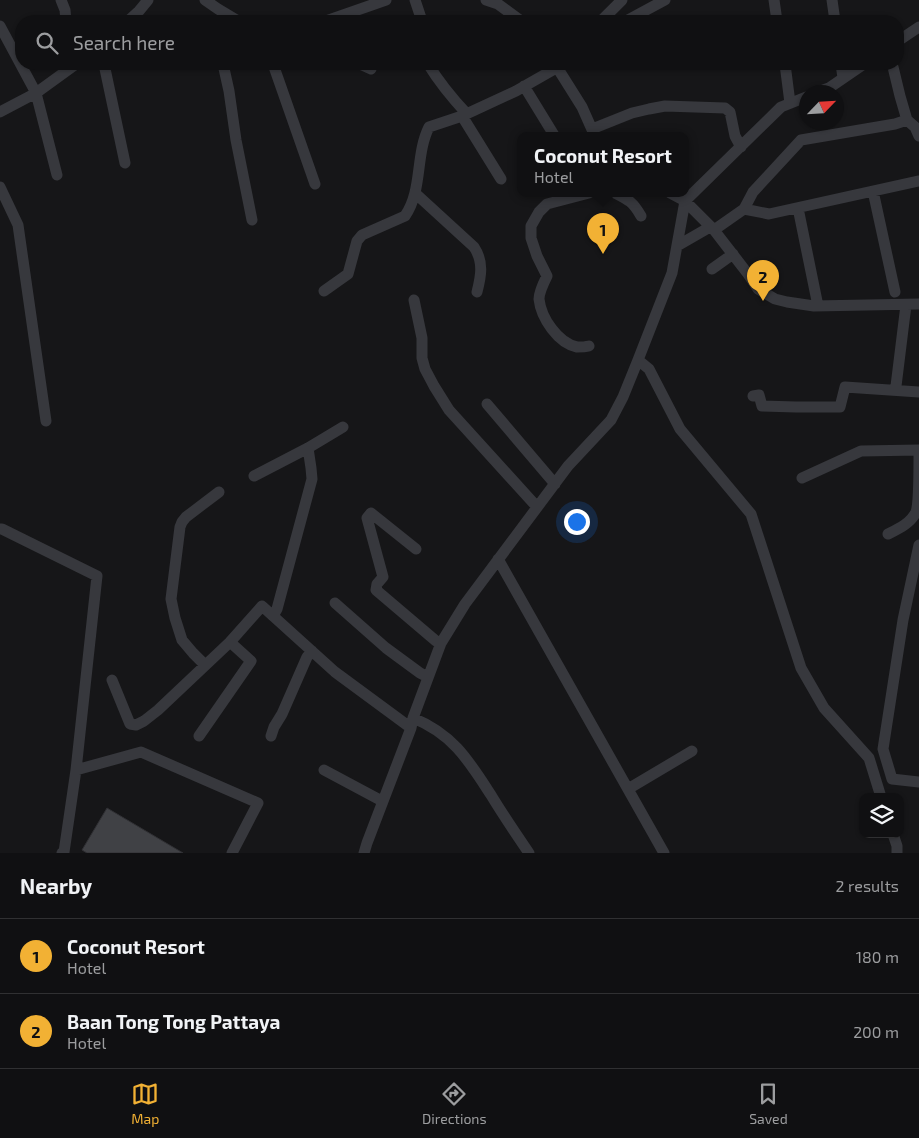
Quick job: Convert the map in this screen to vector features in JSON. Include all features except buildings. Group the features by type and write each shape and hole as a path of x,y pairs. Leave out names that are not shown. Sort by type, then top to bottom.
{"street":[{"path":"61,0 66,10 66,15"},
{"path":"135,15 148,0"},
{"path":"205,0 228,15"},
{"path":"343,15 386,0"},
{"path":"415,0 420,15"},
{"path":"486,0 498,4 513,15"},
{"path":"607,15 622,0"},
{"path":"637,15 665,0"},
{"path":"774,0 777,15"},
{"path":"832,0 834,15"},
{"path":"216,15 218,9"},
{"path":"0,26 15,54"},
{"path":"904,37 919,27"},
{"path":"24,70 36,93 56,175"},
{"path":"0,112 36,93 68,70"},
{"path":"105,70 125,163"},
{"path":"224,70 252,220"},
{"path":"275,70 315,184"},
{"path":"432,70 464,115 501,179"},
{"path":"324,291 348,274 357,241 362,235 405,216 409,211 415,193 424,136 428,127 464,115 524,86 550,70"},
{"path":"558,70 582,108 593,132 632,113 649,108 665,106 725,108 730,112 735,136 741,147"},
{"path":"786,70 790,104"},
{"path":"842,70 843,78"},
{"path":"833,85 855,70"},
{"path":"894,70 900,96 915,127"},
{"path":"524,86 552,132"},
{"path":"364,853 441,643 464,604 568,466 611,420 623,396 672,273 686,201 781,107 799,100"},
{"path":"677,246 712,229 744,209 753,192 801,140 895,124 915,127"},
{"path":"744,209 769,214 918,182"},
{"path":"0,187 18,225 46,421"},
{"path":"873,191 895,292"},
{"path":"415,193 474,247 479,255 481,264 477,292"},
{"path":"573,197 547,204 539,212 531,226 531,238 547,276 539,297 543,313 549,324 563,340 580,347 589,346"},
{"path":"623,197 636,207 641,216"},
{"path":"678,197 686,201 712,229 758,288 774,299 814,306 919,304"},
{"path":"798,208 818,301"},
{"path":"712,269 733,254"},
{"path":"414,300 422,338 422,358 434,386 449,410 537,507"},
{"path":"896,386 906,304"},
{"path":"638,360 649,369 680,429 751,514 801,668 824,708 869,758 880,793"},
{"path":"753,396 759,395 762,406 840,407 845,387 919,392"},
{"path":"487,404 555,484"},
{"path":"254,476 308,448 343,427"},
{"path":"273,616 277,609 312,479 308,448"},
{"path":"802,478 861,451 919,450"},
{"path":"888,534 905,524 916,513 919,456"},
{"path":"205,665 182,640 171,599 182,522 219,492"},
{"path":"416,548 371,513 367,518 383,577 377,584 376,590 436,641 441,643"},
{"path":"0,529 97,576 76,770 64,853"},
{"path":"919,545 903,620 883,749 892,779 919,782"},
{"path":"498,559 664,853"},
{"path":"335,603 386,648 428,677"},
{"path":"112,680 130,724 136,726 158,710 230,642 262,606 335,672 412,723 436,729 450,741 468,761 529,853"},
{"path":"199,736 251,660 230,642"},
{"path":"271,736 307,657 312,651"},
{"path":"628,789 692,751"},
{"path":"76,770 141,752 258,803 232,853"},
{"path":"324,770 382,801"},
{"path":"894,838 898,853"}],"place":[{"name":"Coconut Resort","path":"603,254"},
{"name":"Baan Tong Tong Pattaya","path":"763,301"}]}
